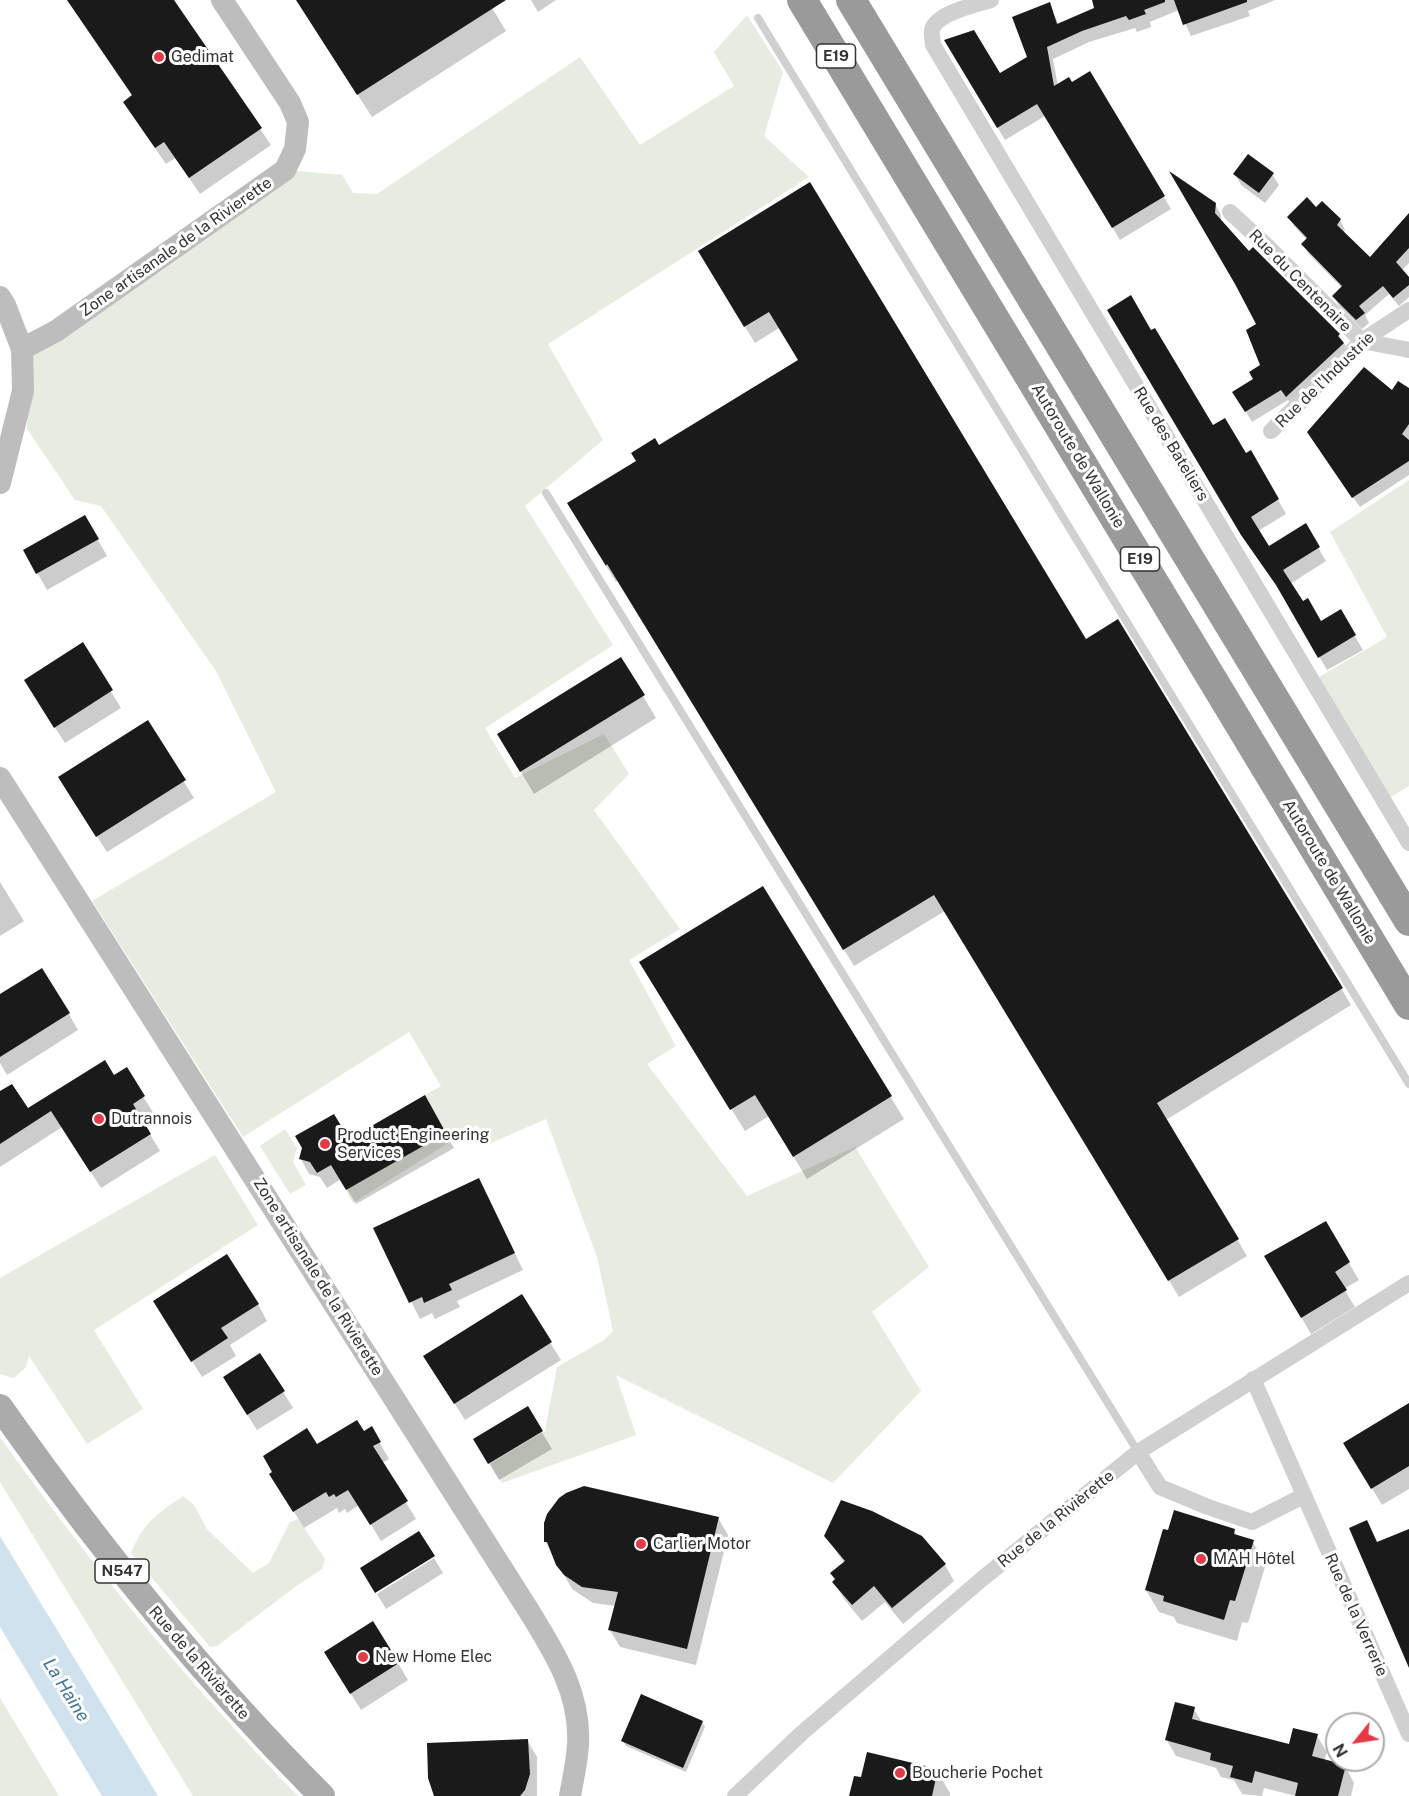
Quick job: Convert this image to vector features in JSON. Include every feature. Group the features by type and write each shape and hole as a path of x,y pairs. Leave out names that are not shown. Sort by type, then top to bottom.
{"highway":[{"name":"Autoroute de Wallonie","path":"802,0 1409,1005"},
{"name":"E19","path":"851,0 1409,921"}],"main road":[{"name":"Rue de la Rivièrette","path":"0,1407 81,1520 148,1605 249,1720 322,1796"}],"street":[{"name":"Zone artisanale de la Rivierette","path":"22,349 56,331 285,170 296,149 298,122 290,103 222,0"},
{"name":"Rue des Bateliers","path":"991,0 942,16 935,23 932,32 933,45 1409,843"},
{"name":"Rue du Centenaire","path":"1230,212 1362,341 1409,351"},
{"path":"0,297 22,349 23,391 0,483"},
{"name":"Rue de l'Industrie","path":"1271,431 1362,341 1409,310"},
{"name":"Zone artisanale de la Rivierette","path":"0,778 279,1214 561,1665 576,1701 578,1744 570,1796"},
{"name":"Rue de la Rivièrette","path":"735,1796 803,1732 973,1587 1138,1452 1409,1283"},
{"name":"Rue de la Verrerie","path":"1252,1380 1409,1734"},
{"path":"1138,1452 1160,1487 1208,1508 1252,1522 1304,1496"}],"lane":[{"path":"758,18 1409,1084"},
{"path":"546,493 1138,1452"}],"shaded area":[{"path":"747,15 783,72 764,136 809,177 548,344 603,440 525,506 613,645 485,728 515,778 604,734 629,774 594,810 680,929 629,960 676,1046 647,1064 747,1196 855,1147 929,1267 872,1312 921,1391 833,1483 616,1375 636,1435 502,1483 490,1464 545,1431 557,1367 604,1340 613,1331 597,1257 546,1119 489,1144 477,1125 353,1203 346,1190 446,1133 425,1095 441,1086 409,1032 243,1137 92,901 276,792 216,671 101,506 75,500 27,429 30,345 285,170 342,175 353,193 377,194 580,57 640,145 734,86 714,52"},
{"path":"1409,480 1409,786 1389,798 1319,677 1387,637 1330,532"},
{"path":"285,1129 297,1148 293,1162 306,1185 290,1194 260,1146"},
{"path":"215,1155 258,1225 94,1330 143,1409 87,1444 29,1356 26,1367 14,1378 0,1374 0,1278"},
{"path":"0,1437 69,1531 142,1622 218,1711 298,1796 193,1796 0,1482"},
{"path":"183,1496 194,1505 207,1529 253,1573 269,1563 290,1522 298,1519 325,1559 322,1569 217,1646 210,1647 131,1553 146,1526 165,1508"},
{"path":"0,1698 59,1796 0,1796"}],"water":[{"name":"La Haine","path":"0,1536 158,1796 102,1796 0,1627"}],"building":[{"name":"Gedimat","path":"67,0 174,0 262,128 189,178 164,142 155,148 123,102 132,95"},
{"path":"296,0 506,0 357,95"},
{"path":"1092,0 1165,0 1165,2 1144,10 1146,14 1129,20 1126,16 1082,31 1047,47 1054,86 1069,77 1072,82 1090,71 1165,196 1112,228 1037,104 997,128 944,40 974,30 1000,73 1027,57 1012,17 1050,2 1057,24 1094,8"},
{"path":"1174,0 1247,0 1247,2 1183,25"},
{"path":"1248,154 1274,173 1259,193 1233,174"},
{"path":"1169,171 1216,203 1215,213 1249,251 1253,247 1340,334 1338,336 1344,343 1286,397 1281,390 1245,412 1232,392 1253,379 1249,372 1260,365 1246,330 1256,324"},
{"path":"810,182 1086,639 1118,619 1343,988 1157,1103 1239,1239 1168,1281 934,895 843,950 607,564 606,566 567,503 636,461 631,453 655,438 659,445 798,360 769,312 744,327 698,251"},
{"path":"1307,197 1316,207 1322,201 1341,219 1337,225 1370,257 1409,213 1409,248 1396,262 1409,277 1409,285 1393,298 1383,286 1359,306 1365,313 1356,320 1332,296 1342,286 1301,244 1307,238 1287,217"},
{"path":"1131,295 1151,330 1155,328 1213,425 1225,418 1246,453 1251,450 1279,499 1251,517 1269,546 1306,523 1320,547 1283,570 1303,601 1308,598 1321,621 1341,609 1356,635 1318,658 1276,585 1241,535 1107,310"},
{"path":"1364,367 1392,390 1398,381 1409,388 1409,424 1402,434 1409,440 1409,461 1352,498 1307,432"},
{"path":"85,515 99,539 36,574 23,550"},
{"path":"83,642 113,690 54,728 24,680"},
{"path":"621,657 645,695 520,772 497,734"},
{"path":"148,720 186,780 96,837 58,777"},
{"path":"763,886 892,1096 793,1157 755,1095 730,1110 639,962"},
{"path":"42,968 70,1013 0,1057 0,994"},
{"name":"Dutrannois","path":"105,1060 114,1075 127,1067 145,1096 133,1104 151,1134 90,1172 51,1111 0,1144 0,1091 12,1084 28,1108"},
{"path":"425,1095 446,1133 346,1190 331,1165 317,1173 310,1162 299,1159 302,1148 295,1136 334,1114 349,1139"},
{"path":"479,1178 515,1253 449,1284 452,1290 424,1303 422,1297 409,1303 373,1228"},
{"path":"1326,1221 1350,1262 1335,1272 1347,1290 1301,1318 1264,1256"},
{"path":"227,1254 259,1304 221,1328 228,1338 191,1362 153,1301"},
{"path":"522,1294 552,1342 454,1404 423,1356"},
{"path":"260,1353 285,1391 247,1415 223,1377"},
{"path":"1409,1403 1409,1466 1371,1489 1343,1443"},
{"path":"528,1406 543,1431 488,1464 473,1439"},
{"path":"357,1420 364,1431 372,1426 381,1442 373,1446 408,1501 370,1525 348,1490 336,1497 334,1494 329,1497 326,1492 293,1512 269,1474 272,1472 263,1456 307,1428 317,1444"},
{"path":"584,1486 719,1517 687,1649 608,1630 618,1592 582,1587 564,1575 556,1565 547,1542 544,1542 544,1523 547,1514 559,1498"},
{"path":"841,1500 872,1511 922,1536 946,1564 892,1608 874,1586 852,1605 832,1582 835,1579 830,1573 845,1561 824,1536"},
{"name":"MAH Hôtel","path":"1174,1510 1235,1529 1234,1534 1254,1540 1235,1601 1230,1600 1224,1620 1163,1601 1164,1596 1145,1590 1163,1529 1168,1530"},
{"path":"1367,1520 1377,1542 1409,1529 1409,1668 1349,1528"},
{"path":"419,1531 435,1556 375,1593 360,1568"},
{"path":"373,1621 399,1663 350,1694 324,1652"},
{"path":"641,1694 703,1721 683,1768 621,1741"},
{"path":"1175,1702 1195,1707 1192,1719 1289,1744 1293,1728 1318,1734 1312,1756 1325,1759 1325,1772 1344,1772 1338,1796 1295,1796 1298,1783 1255,1771 1252,1783 1230,1777 1233,1766 1210,1760 1211,1753 1165,1740"},
{"path":"528,1739 530,1774 525,1790 520,1796 434,1796 428,1778 427,1743"},
{"name":"Boucherie Pochet","path":"867,1752 938,1769 932,1796 849,1796 854,1776 861,1777"}],"place":[{"name":"Gedimat","path":"159,57"},
{"name":"Dutrannois","path":"99,1119"},
{"name":"Product Engineering Services","path":"325,1144"},
{"name":"Carlier Motor","path":"641,1544"},
{"name":"MAH Hôtel","path":"1201,1559"},
{"name":"New Home Elec","path":"363,1657"},
{"name":"Boucherie Pochet","path":"900,1773"}]}
